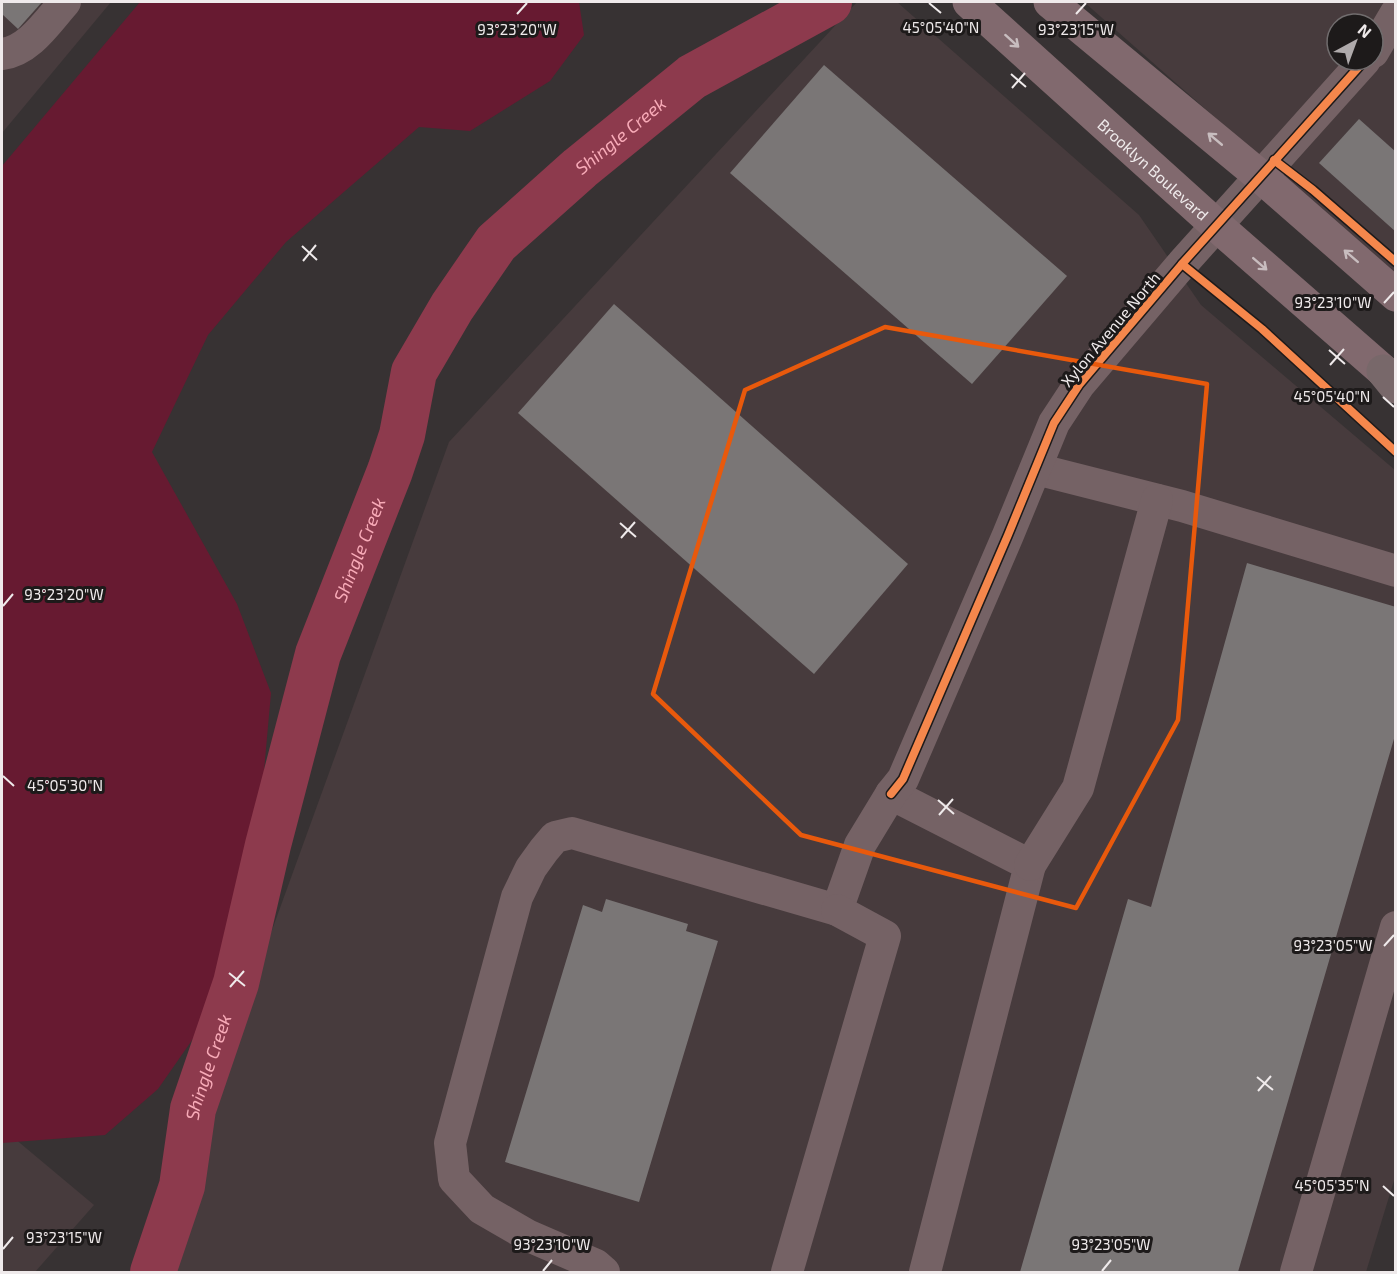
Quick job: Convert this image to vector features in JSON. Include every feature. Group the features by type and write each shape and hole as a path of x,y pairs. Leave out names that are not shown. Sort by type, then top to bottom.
{"main road":[{"name":"Brooklyn Boulevard","path":"969,2 1391,380"},
{"path":"1050,2 1260,176 1395,295"}],"street":[{"path":"2,54 13,53 34,37 65,2"},
{"path":"1385,31 1395,13"},
{"name":"Xylon Avenue North","path":"837,910 860,845 891,794 903,779 1054,423 1079,385 1216,225 1354,72"},
{"path":"1036,469 1157,500 1395,571"},
{"path":"925,1272 1030,865 1078,788 1157,500"},
{"path":"891,794 1030,865"},
{"path":"604,1272 596,1265 529,1236 482,1209 454,1179 450,1143 517,897 531,868 555,837 572,833 837,910 885,936 787,1272"},
{"path":"1296,1272 1395,927"}],"highlighted area":[{"path":"885,327 1207,384 1178,720 1076,908 801,835 653,694 745,390"}],"shaded area":[{"path":"2,2 111,2 2,133"},
{"path":"140,2 579,2 584,35 550,81 470,131 419,127 286,242 208,335 152,452 237,604 271,693 258,838 219,971 197,1033 158,1089 105,1135 2,1143 2,166"},
{"path":"857,2 897,2 1139,215 1201,305 1395,470 1396,1174 1366,1272 148,1272 449,442"},
{"path":"1084,2 1395,2 1395,276"},
{"path":"2,1128 94,1205 35,1272 2,1272"}],"building":[{"path":"2,2 42,2 18,29 2,14"},
{"path":"824,65 1067,276 972,384 730,173"},
{"path":"1359,119 1396,152 1396,232 1319,163"},
{"path":"614,304 908,564 814,674 518,413"},
{"path":"1247,563 1396,607 1396,732 1238,1272 1020,1272 1128,899 1151,907"},
{"path":"606,899 688,924 686,931 718,941 639,1202 505,1162 583,905 602,912"}],"waterway":[{"name":"Shingle Creek","path":"153,1272 182,1186 193,1109 236,983 268,845 318,654 390,471 402,435 414,372 452,307 496,243 580,168 692,77 829,2"}],"cycle path":[{"path":"891,794 903,779 1054,423 1079,385 1182,264 1354,72"},
{"path":"1274,160 1313,190 1396,262"},
{"path":"1182,264 1262,329 1396,452"}]}
